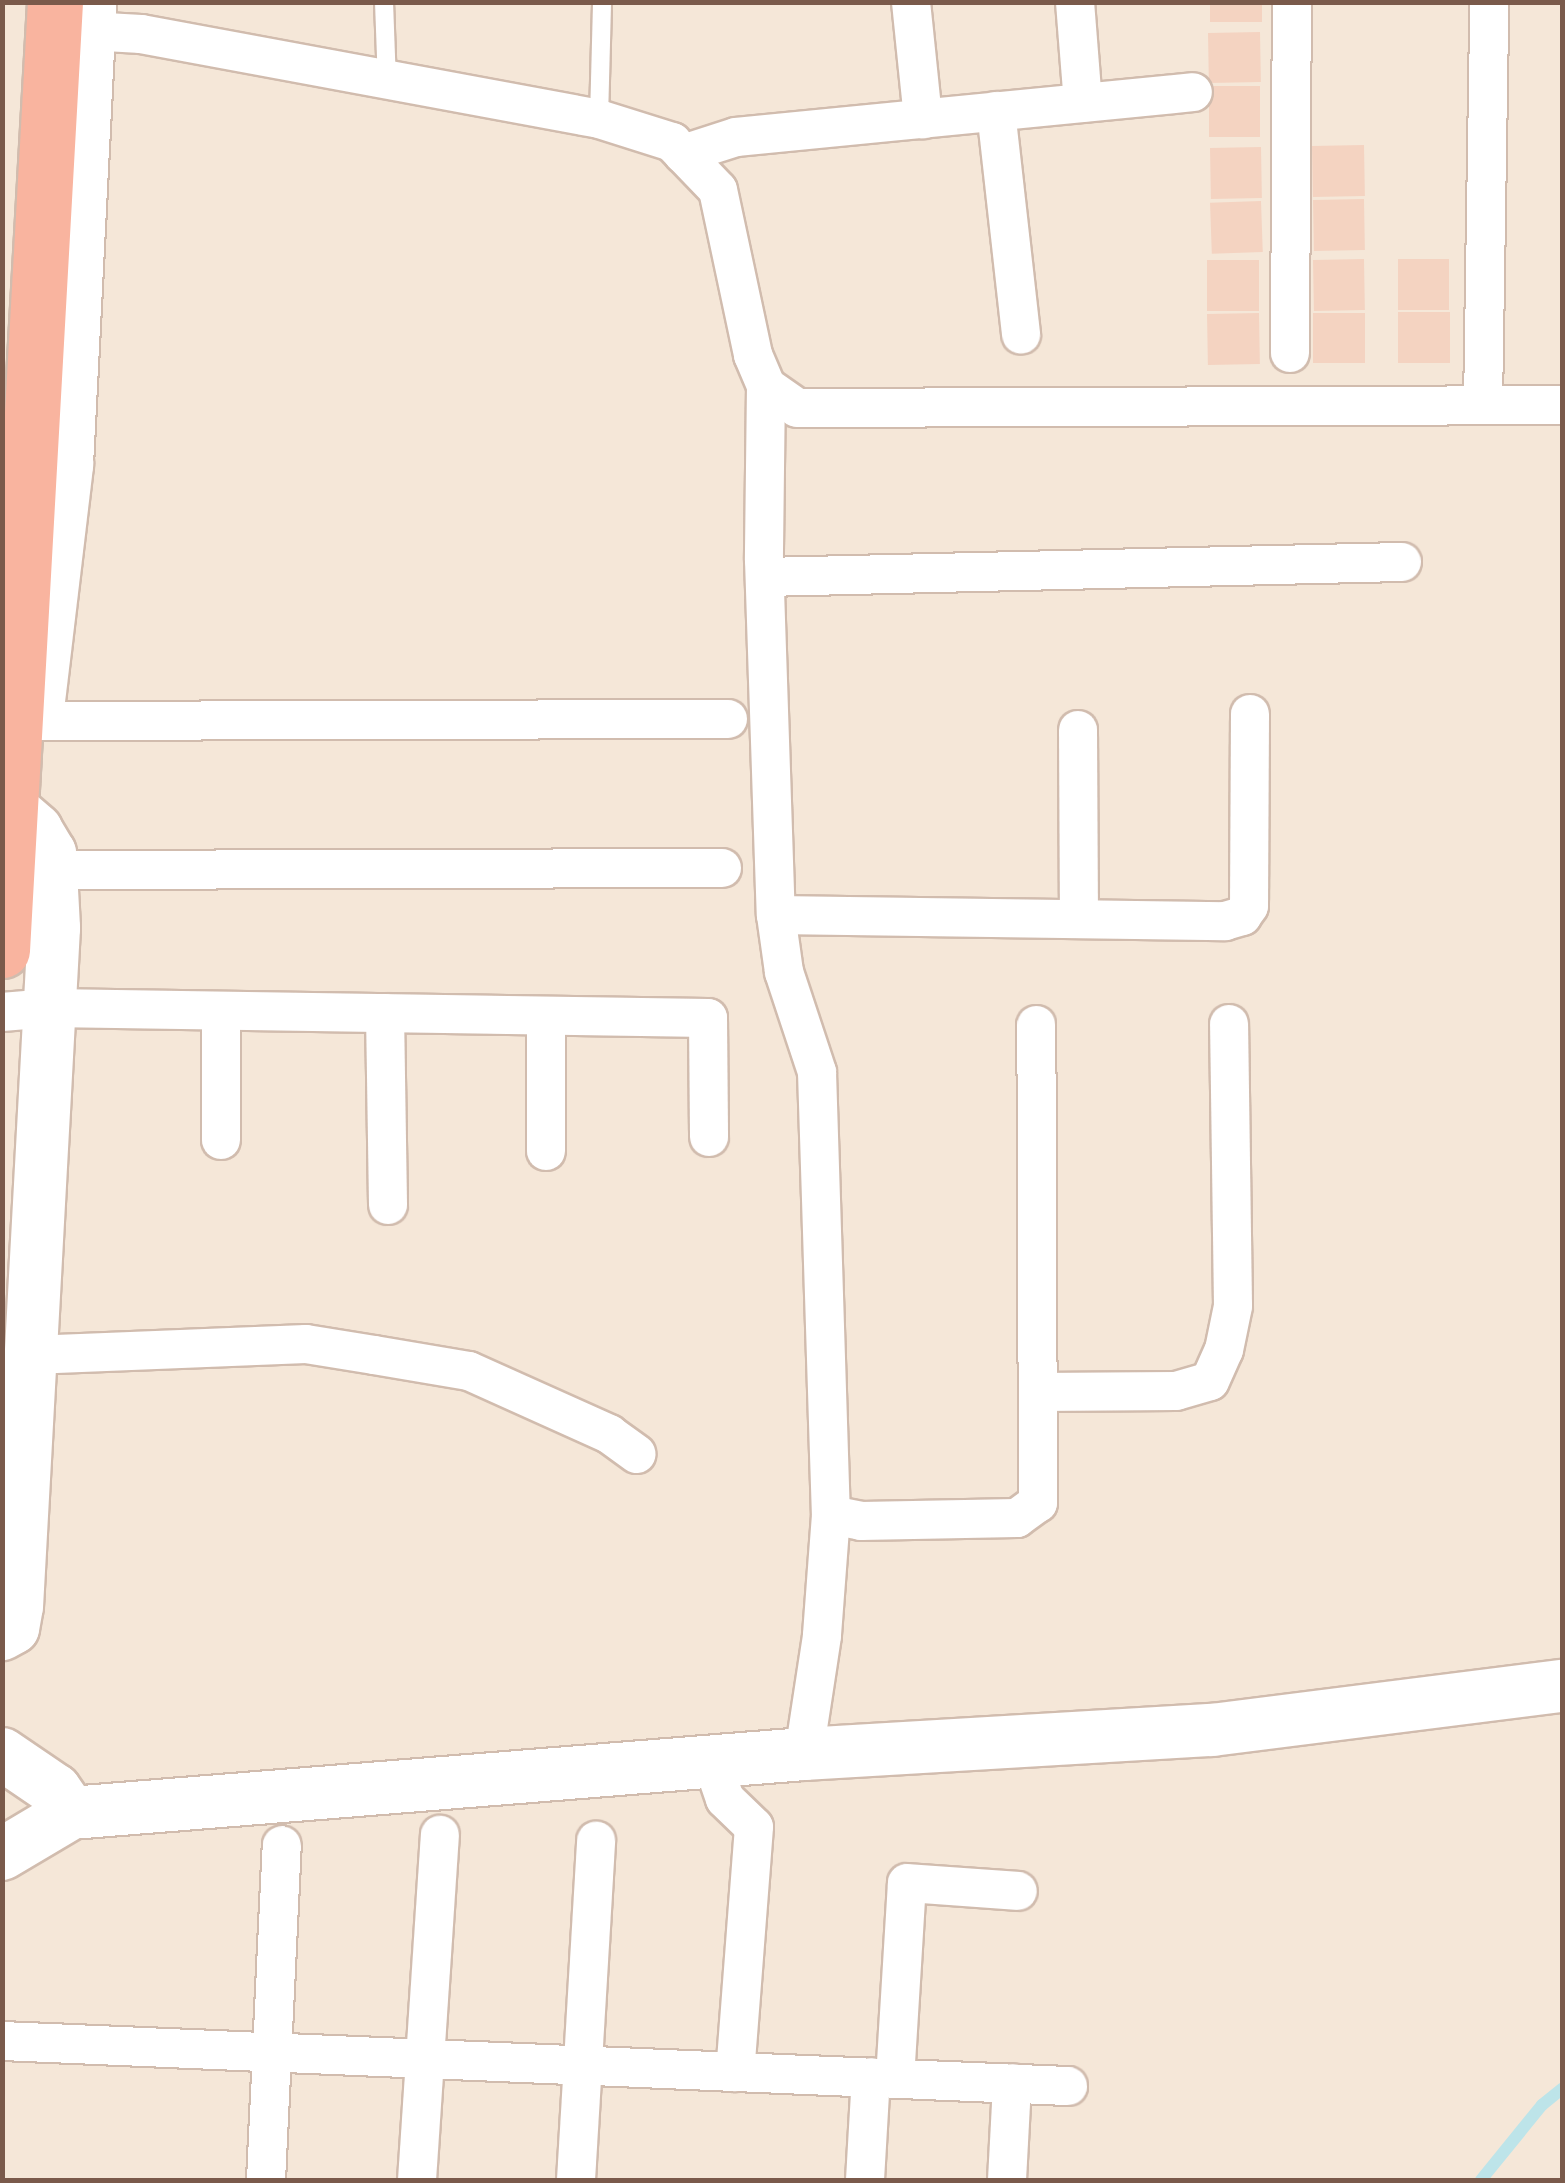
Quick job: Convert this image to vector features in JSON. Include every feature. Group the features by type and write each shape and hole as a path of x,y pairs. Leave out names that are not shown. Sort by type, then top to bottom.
{"highway":[{"path":"2,950 78,12"}],"street":[{"path":"911,2 924,118"},
{"path":"1075,2 1083,102"},
{"path":"1290,353 1292,2"},
{"path":"1483,405 1489,2"},
{"path":"78,12 140,34 599,119 672,142 718,190 753,355 766,386 765,577 776,915 784,972 818,1072 831,1515 822,1636 804,1754"},
{"path":"683,154 736,137 1193,92"},
{"path":"996,111 1021,335"},
{"path":"766,386 797,408 1562,406"},
{"path":"765,577 1402,562"},
{"path":"776,915 1224,920 1242,916 1248,906 1250,714"},
{"path":"2,1634 13,1628 18,1606 31,1354 26,1010 54,928 50,852 36,830 15,775 728,719"},
{"path":"1078,730 1079,918"},
{"path":"51,870 722,868"},
{"path":"26,1010 708,1018 709,1137"},
{"path":"221,1140 222,1011"},
{"path":"385,1013 388,1205"},
{"path":"546,1016 546,1151"},
{"path":"1038,1392 1176,1391 1210,1381 1224,1350 1233,1306 1229,1024"},
{"path":"831,1515 861,1521 1017,1518 1038,1503 1036,1025"},
{"path":"31,1354 306,1344 374,1355 469,1371 610,1434 637,1454"},
{"path":"2,1854 71,1812 804,1754 1212,1730 1562,1686"},
{"path":"2,1754 55,1790 71,1812"},
{"path":"712,1761 724,1799 754,1827 735,2072"},
{"path":"417,2180 440,1834"},
{"path":"576,2180 596,1841"},
{"path":"266,2180 282,1844"},
{"path":"865,2180 883,2078 908,1883 1018,1891"},
{"path":"2,2041 1068,2086"},
{"path":"1007,2180 1012,2083"}],"lane":[{"path":"384,2 387,82"},
{"path":"599,119 602,2"}],"shaded area":[{"path":"3,3 1562,3 1562,2180 3,2180"}],"building":[{"path":"1210,2 1262,2 1262,22 1210,22"},
{"path":"1260,32 1261,82 1209,83 1208,33"},
{"path":"1209,86 1260,86 1260,137 1209,137"},
{"path":"1364,145 1365,196 1313,197 1312,146"},
{"path":"1261,147 1262,198 1211,199 1210,148"},
{"path":"1364,199 1365,250 1314,251 1313,200"},
{"path":"1261,201 1263,252 1212,254 1210,203"},
{"path":"1364,259 1365,310 1314,311 1313,260"},
{"path":"1398,259 1449,259 1449,310 1398,310"},
{"path":"1207,260 1259,260 1259,311 1207,311"},
{"path":"1398,312 1450,312 1450,363 1398,363"},
{"path":"1259,313 1260,364 1208,365 1207,314"},
{"path":"1313,313 1365,313 1365,363 1313,363"}],"waterway":[{"path":"1481,2180 1542,2105 1562,2089"}]}
